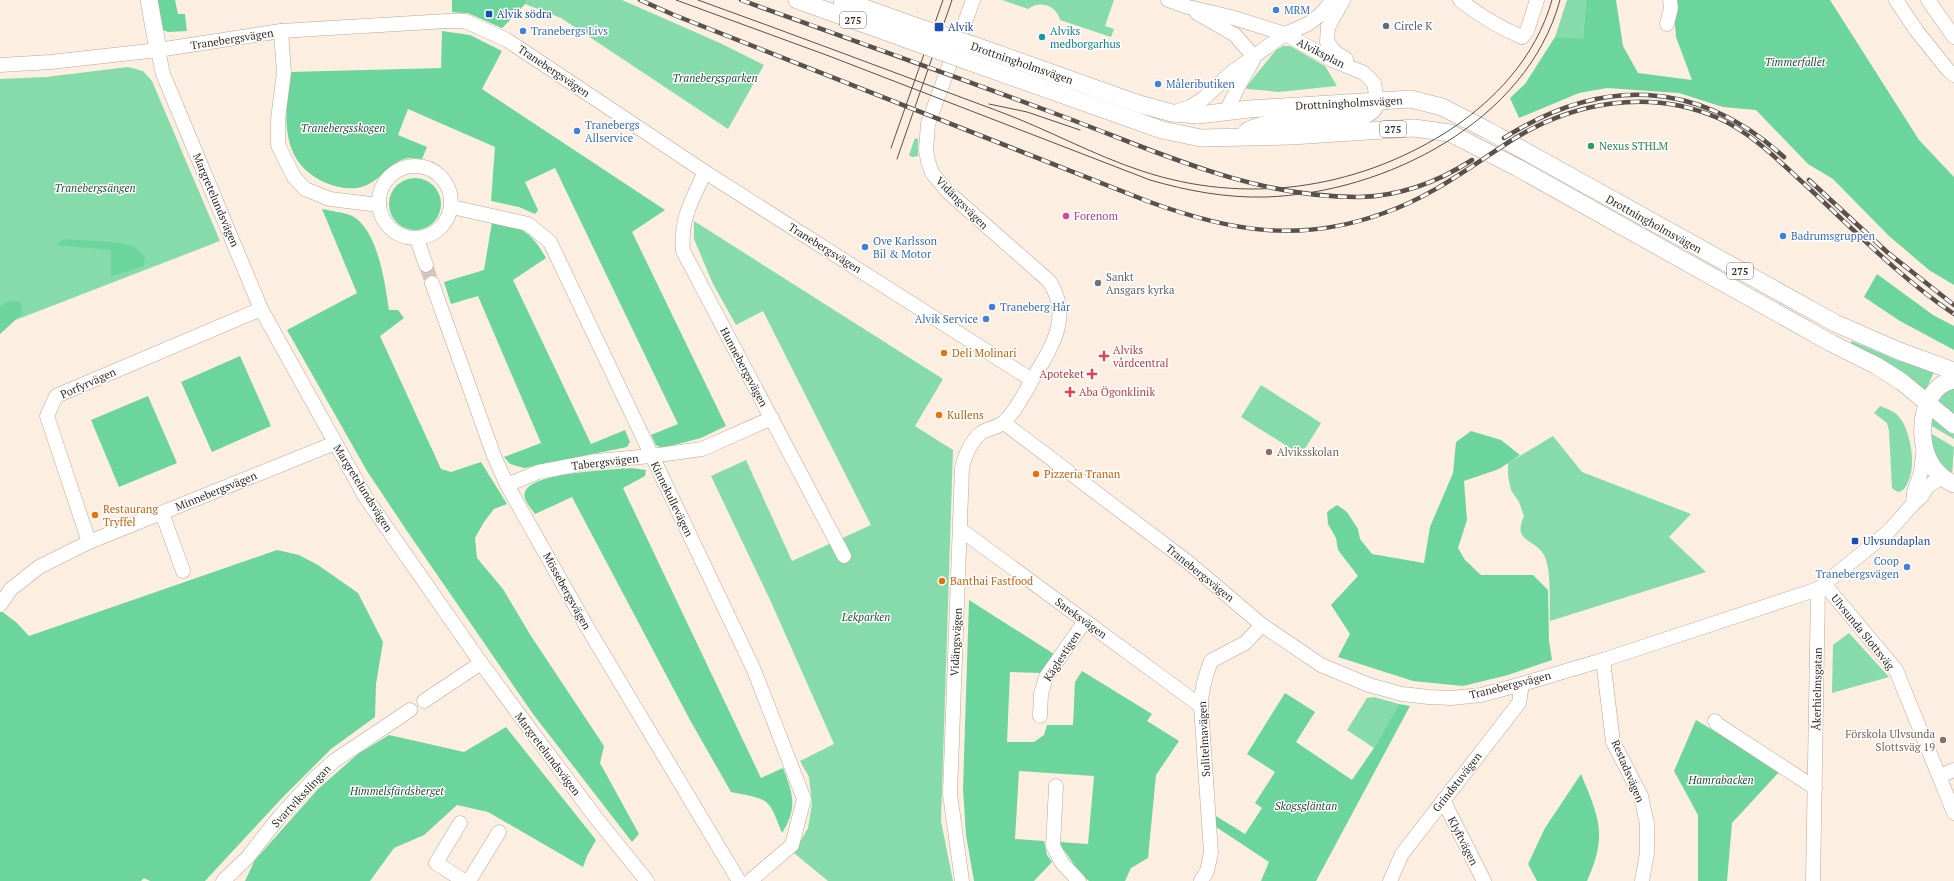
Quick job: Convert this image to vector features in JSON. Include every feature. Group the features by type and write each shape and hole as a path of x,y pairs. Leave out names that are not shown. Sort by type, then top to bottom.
{"main road":[{"path":"149,0 158,50"},
{"name":"Drottningholmsvägen","path":"797,0 912,33 976,46 1139,104 1172,113 1198,115 1377,100 1411,100 1442,107 1487,130 1835,323 1899,351 1954,371"},
{"name":"Drottningholmsvägen","path":"842,0 970,62 1162,130 1201,138 1291,136 1414,128 1450,133 1523,171 1831,343 1878,366 1902,382 1954,425"},
{"path":"1226,112 1230,124 1241,137 1247,131 1264,125 1360,117 1369,114 1374,109 1377,100"},
{"name":"Drottningholmsvägen","path":"1831,343 1850,359 1910,399 1919,412 1922,427"},
{"path":"1948,481 1928,459 1924,447 1922,427 1928,404 1936,388 1941,384 1954,380"}],"street":[{"name":"Vidängsvägen","path":"962,881 950,794 961,530 962,468 966,454 980,433 1004,423 1013,412 1056,338 1059,328 1059,308 1055,290 1049,281 949,193 932,173 926,150 928,124 973,0"},
{"path":"1180,3 1209,10 1285,34 1308,24 1321,14 1333,0"},
{"path":"1342,0 1328,27 1326,42 1374,83 1377,100"},
{"path":"1460,0 1480,16 1500,28 1522,37 1527,31 1537,0"},
{"path":"1667,24 1671,8 1670,0"},
{"path":"1896,0 1916,30 1948,70 1954,75"},
{"path":"1928,0 1954,37"},
{"path":"1180,3 1235,35 1254,58"},
{"name":"Tranebergsvägen","path":"0,65 51,62 158,50 281,31 447,20 465,21 507,40 705,172 1032,380"},
{"path":"281,31 284,73 278,119 278,145 294,177 305,189 330,199 379,205"},
{"name":"Alviksplan","path":"1172,113 1190,107 1203,99 1232,73 1285,34 1332,60 1364,73"},
{"name":"Margretelundsvägen","path":"158,50 164,74 261,309 334,443 366,498 481,663 596,818 647,881"},
{"name":"Alviksplan","path":"1226,112 1254,58"},
{"path":"423,166 433,170 442,177 450,191 452,207 449,216 436,232 417,239 396,233 384,221 379,205 380,194 384,183 391,174 400,168 423,166"},
{"name":"Hunnebergsvägen","path":"705,172 685,214 681,234 683,251 844,556"},
{"name":"Kinnekullevägen","path":"452,207 528,224 550,242 754,670 804,799 792,845 750,881"},
{"path":"417,239 426,264"},
{"name":"Mössebergsvägen","path":"432,283 494,456 507,485 587,627 739,881"},
{"name":"Porfyrvägen","path":"89,542 47,416 56,396 261,309"},
{"name":"Tabergsvägen","path":"507,485 538,472 596,461 651,456 702,449 772,418"},
{"name":"Tranebergsvägen","path":"1004,423 1188,562 1262,624 1321,665 1369,684 1402,694 1450,698 1481,695 1603,660 1822,587 1888,532 1921,497 1928,486 1948,481"},
{"name":"Minnebergsvägen","path":"0,605 11,589 39,567 89,542 334,443"},
{"path":"1913,504 1914,492 1921,472 1924,447"},
{"path":"162,513 183,571"},
{"name":"Sareksvägen","path":"961,530 1202,706"},
{"name":"Ulvsunda Slottsväg","path":"1822,587 1896,670 1954,813"},
{"name":"Åkerhielmsgatan","path":"1813,881 1822,587"},
{"name":"Käglestigen","path":"1040,716 1041,694 1046,677 1085,621"},
{"name":"Sulitelmavägen","path":"1201,881 1207,871 1211,854 1201,692 1204,678 1211,661 1245,643 1262,624"},
{"name":"Restadsvägen","path":"1603,660 1613,742 1641,796 1647,824 1647,853 1642,881"},
{"path":"424,701 481,663"},
{"name":"Grindstuvägen","path":"1390,881 1402,854 1519,702 1522,684"},
{"name":"Svartviksslingan","path":"223,881 247,858 280,816 315,778 334,761 410,710"},
{"path":"1715,721 1717,724 1815,788"},
{"path":"1940,776 1954,770"},
{"path":"1056,786 1053,846 1062,863 1079,881"},
{"name":"Klyftvägen","path":"1443,800 1484,881"},
{"path":"460,822 436,863 464,881"},
{"path":"468,881 498,832"}],"green space":[{"path":"157,0 175,0 178,14 185,14 187,31 168,32 163,30"},
{"name":"Tranebergsparken","path":"452,0 622,0 720,43 764,65 728,129 561,18 525,4 502,28 468,13 452,12"},
{"path":"452,0 526,0 525,4 502,28 468,13 452,12"},
{"path":"1002,0 1114,0 1105,26 1114,29 1111,37 1060,20 1055,11 1047,6 1038,5 1028,9"},
{"path":"1567,0 1586,0 1583,40 1555,37"},
{"name":"Timmerfallet","path":"1586,0 1616,0 1623,46 1638,73 1692,80 1676,37 1673,0 1830,0 1919,140 1954,177 1954,285 1929,270 1889,236 1833,179 1808,164 1756,110 1723,107 1679,93 1607,88 1579,93 1519,118 1510,98 1525,84 1555,37 1583,39"},
{"name":"Tranebergsskogen","path":"442,31 470,35 502,51 482,89 665,210 632,232 726,426 701,438 662,448 656,445 651,435 678,424 555,168 525,182 538,210 535,214 519,207 491,201 495,147 408,109 398,135 427,147 422,159 410,158 399,161 377,179 367,185 357,188 341,187 326,183 310,174 299,163 292,150 286,121 289,72 441,68"},
{"path":"1283,46 1290,46 1325,66 1337,86 1279,92 1247,89 1246,87 1276,50"},
{"name":"Tranebergsängen","path":"128,67 143,71 152,81 220,241 0,326 0,79 46,77"},
{"path":"915,138 918,139 918,156 912,157 909,155"},
{"path":"415,178 425,180 433,186 439,194 441,204 439,214 433,222 425,228 415,230 405,228 397,222 391,214 389,204 391,194 397,186 405,180"},
{"path":"322,209 350,215 360,221 374,243 382,272 389,310 398,310 404,318 380,336 441,469 451,472 481,462 507,504 494,509 484,522 475,538 477,558 503,589 531,636 604,746 600,763 639,834 632,842 533,714 409,534 367,471 287,330 357,293"},
{"name":"Lekparken","path":"694,221 943,379 915,426 953,450 941,821 953,881 828,881 794,853 808,828 812,804 809,777 800,761 834,744 771,602 711,476 746,460 792,561 871,525 763,311 736,325 713,284 694,239"},
{"path":"492,222 518,228 525,232 541,249 546,258 513,280 591,444 625,430 630,442 627,447 524,468 510,464 504,457 541,443 478,296 451,304 444,282 484,270"},
{"path":"63,239 114,242 133,246 145,256 144,266 111,276 111,250 56,245"},
{"path":"1877,274 1933,315 1954,326 1954,350 1900,321 1864,297"},
{"path":"20,301 23,313 0,334 0,307 6,302"},
{"path":"1852,341 1897,360 1934,372 1925,392 1850,344"},
{"path":"240,356 271,426 212,452 181,382"},
{"path":"1261,385 1321,423 1301,455 1241,417"},
{"path":"1954,385 1954,417 1938,403 1938,394"},
{"path":"148,396 177,463 119,487 91,420"},
{"path":"1880,406 1891,410 1897,415 1905,426 1909,439 1912,453 1912,468 1907,485 1901,491 1897,491 1892,488 1889,431 1887,423 1874,413"},
{"path":"1931,415 1954,432 1954,439 1930,425"},
{"path":"1471,431 1501,440 1520,455 1499,469 1464,481 1467,520 1458,548 1465,560 1481,575 1533,575 1548,590 1549,641 1552,660 1508,675 1463,686 1413,681 1338,657 1350,634 1331,605 1358,576 1338,550 1336,538 1328,524 1327,512 1337,505 1347,512 1358,529 1360,539 1372,554 1424,563 1430,527 1453,473 1456,442"},
{"path":"1930,433 1954,447 1952,475 1937,456"},
{"path":"1553,436 1582,472 1691,514 1669,537 1706,572 1550,621 1547,561 1540,550 1522,535 1521,524 1524,516 1519,502 1511,490 1508,476 1508,463"},
{"path":"631,468 646,470 645,476 623,488 761,778 783,768 791,793 792,808 787,824 782,833 770,806 766,802 753,797 731,792 690,720 572,497 535,514 527,503 524,495 531,485 556,476 591,471"},
{"path":"277,550 299,555 318,565 358,593 383,642 376,684 375,717 331,749 282,798 205,881 150,881 144,878 141,881 0,881 0,610 17,623 29,636"},
{"path":"969,600 1054,654 1042,673 1010,672 1007,742 1034,742 1044,735 1047,725 1073,725 1075,682 1082,671 1152,714 1147,721 1179,741 1156,775 1148,858 1131,868 1125,881 1089,881 1081,874 1061,846 1060,842 1088,844 1094,776 1019,771 1015,839 1044,841 1047,855 1052,862 1034,881 974,881 966,835 963,789"},
{"path":"1849,633 1889,677 1832,693 1833,645"},
{"name":"Skogsgläntan","path":"1285,693 1315,712 1296,742 1352,780 1374,748 1399,704 1410,706 1316,881 1261,881 1269,862 1216,827 1216,816 1245,834 1262,808 1255,803 1275,772 1247,754"},
{"path":"1374,697 1399,704 1374,748 1347,730 1367,698"},
{"name":"Hamrabacken","path":"1696,720 1780,771 1732,823 1727,881 1698,881 1698,815 1674,771"},
{"name":"Himmelsfärdsberget","path":"506,727 596,840 583,867 488,812 457,805 424,835 394,848 370,881 245,881 255,860 318,789 358,754 389,735 464,752"},
{"path":"1581,774 1599,827 1599,839 1594,865 1587,881 1537,881 1528,864 1545,828"}],"tunnel":[{"path":"426,265 432,283"}],"tram line":[{"path":"676,0 829,56 1150,180 1207,193 1251,197 1266,197 1311,192 1358,182 1403,165 1445,143 1484,115 1517,82 1543,43 1560,0"},
{"path":"698,0 998,111 1124,165 1181,181 1220,187 1259,189 1298,186 1336,179 1374,168 1410,152 1445,133 1480,107 1511,76 1524,59 1535,40 1545,21 1552,0"},
{"path":"891,148 943,0"},
{"path":"897,159 952,0"},
{"path":"989,104 1027,112 1080,130"}],"railway":[{"path":"640,0 674,15 1147,201 1207,220 1264,230 1293,231 1323,228 1353,223 1384,213 1418,199 1434,190 1512,140 1536,127 1560,116 1586,108 1639,102 1665,103 1692,109 1718,118 1744,132 1756,141 1898,271 1954,314"},
{"path":"741,0 1089,126 1202,169 1280,189 1319,195 1360,197 1390,194 1404,191 1432,181 1472,160"},
{"path":"1504,138 1540,118 1576,104 1612,96 1647,95 1682,100 1717,112 1751,131 1784,157"},
{"path":"1809,180 1887,252 1954,305"}],"place":[{"name":"MRM","path":"1276,10"},
{"name":"Alvik södra","path":"489,14"},
{"name":"Circle K","path":"1386,26"},
{"name":"Alvik","path":"939,27"},
{"name":"Tranebergs Livs","path":"523,31"},
{"name":"Alviks medborgarhus","path":"1042,37"},
{"name":"Måleributiken","path":"1158,84"},
{"name":"Tranebergs Allservice","path":"577,131"},
{"name":"Nexus STHLM","path":"1591,146"},
{"name":"Forenom","path":"1066,216"},
{"name":"Badrumsgruppen","path":"1783,236"},
{"name":"Ove Karlsson Bil & Motor","path":"865,247"},
{"name":"Sankt Ansgars kyrka","path":"1098,283"},
{"name":"Traneberg Hår","path":"992,307"},
{"name":"Alvik Service","path":"986,319"},
{"name":"Deli Molinari","path":"944,353"},
{"name":"Alviks vårdcentral","path":"1104,356"},
{"name":"Apoteket","path":"1092,374"},
{"name":"Aba Ögonklinik","path":"1070,392"},
{"name":"Kullens","path":"939,415"},
{"name":"Alviksskolan","path":"1269,452"},
{"name":"Pizzeria Tranan","path":"1036,474"},
{"name":"Restaurang Tryffel","path":"95,515"},
{"name":"Ulvsundaplan","path":"1855,541"},
{"name":"Coop Tranebergsvägen","path":"1907,567"},
{"name":"Banthai Fastfood","path":"942,581"},
{"name":"Förskola Ulvsunda Slottsväg 19","path":"1943,740"}]}
